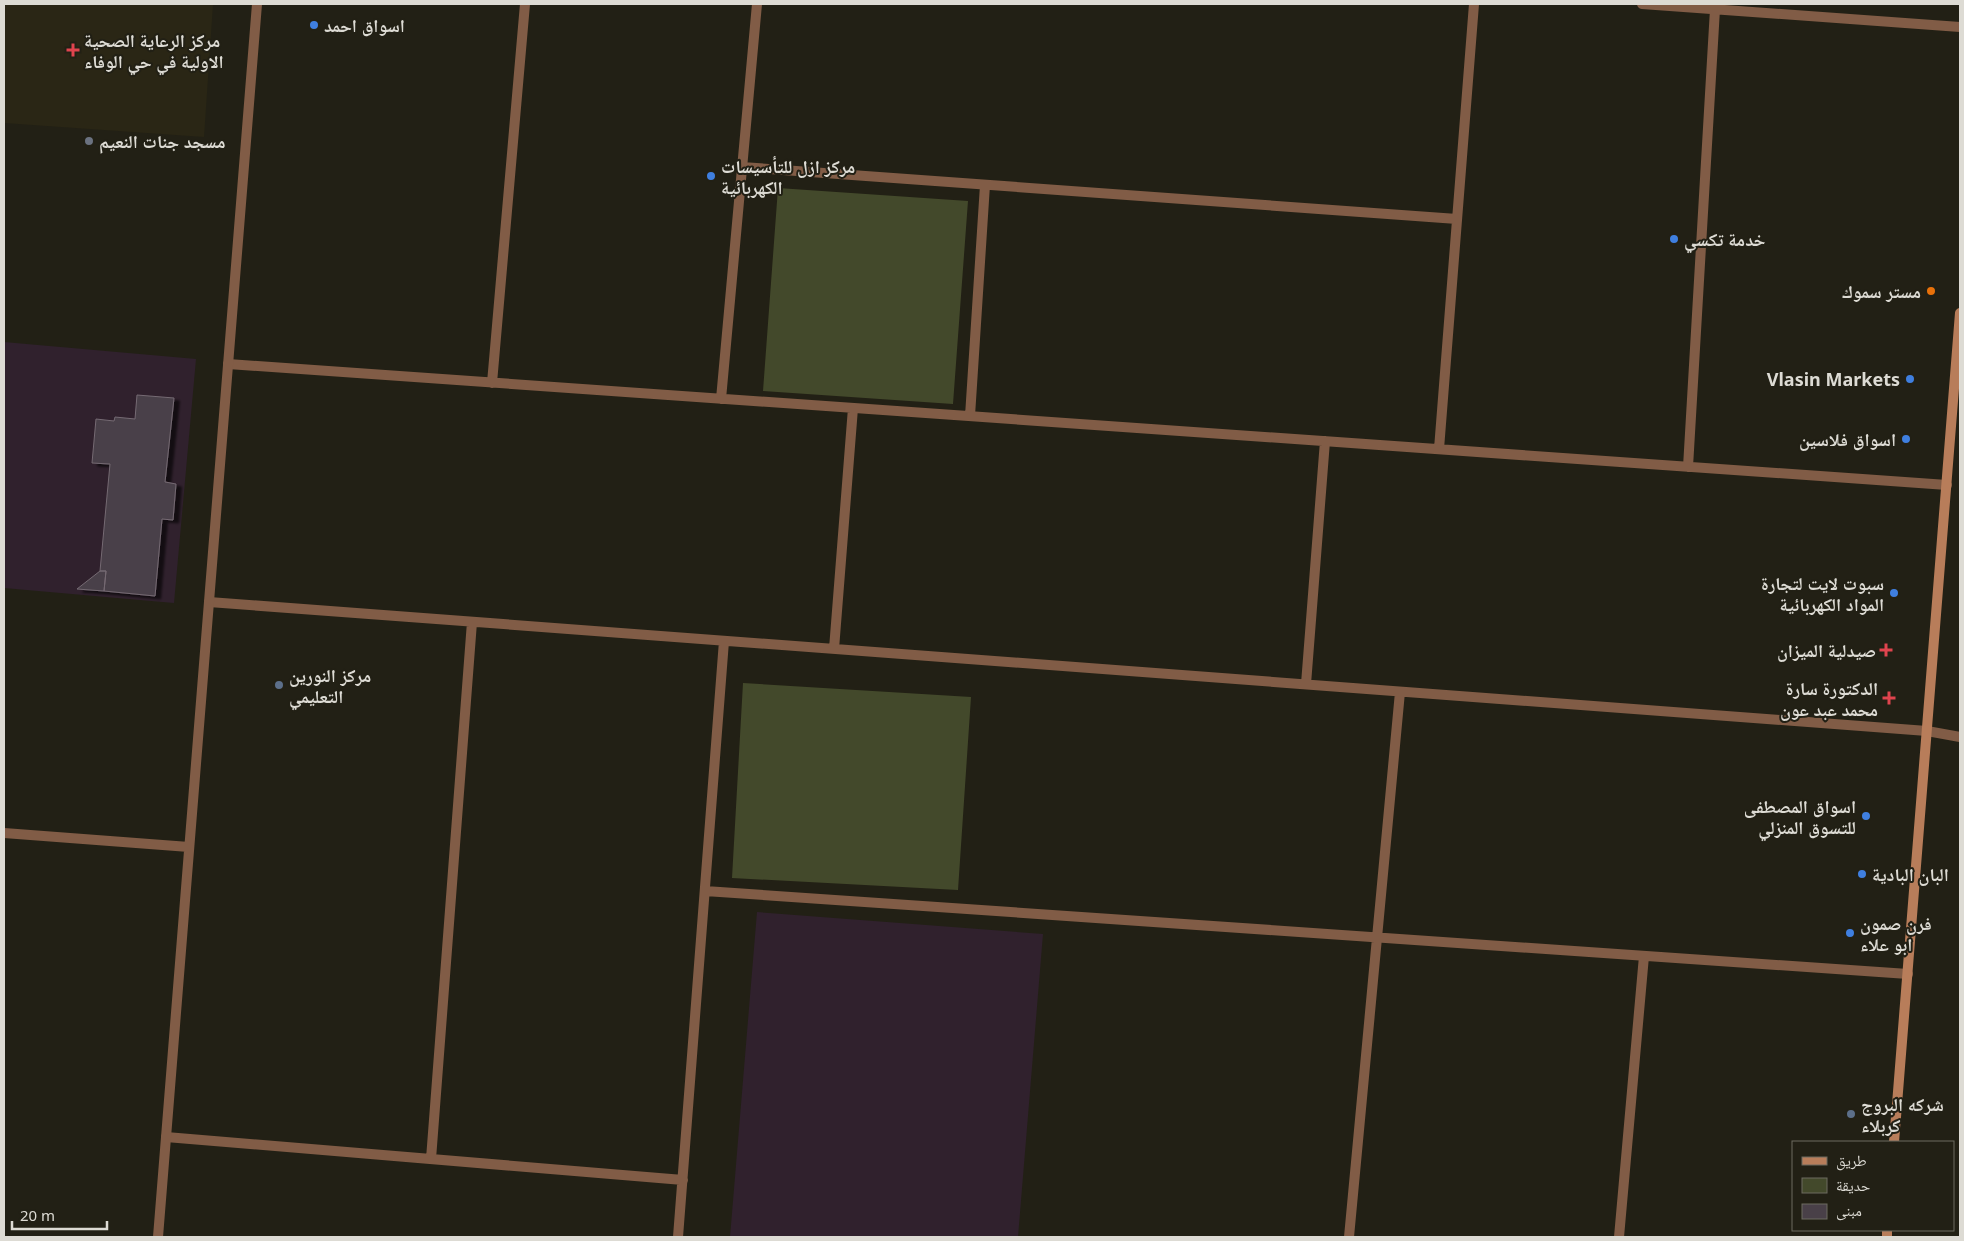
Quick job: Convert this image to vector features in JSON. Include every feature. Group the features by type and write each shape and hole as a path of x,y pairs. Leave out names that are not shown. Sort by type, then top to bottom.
{"main road":[{"path":"1894,1141 1960,313"}],"street":[{"path":"158,1237 257,4"},
{"path":"492,383 525,4"},
{"path":"721,398 757,4"},
{"path":"1439,449 1474,4"},
{"path":"1642,4 1960,28"},
{"path":"1688,467 1715,9"},
{"path":"742,167 1457,219"},
{"path":"970,416 986,185"},
{"path":"228,364 1947,486"},
{"path":"834,649 853,408"},
{"path":"1306,684 1325,441"},
{"path":"209,602 1927,731 1960,737"},
{"path":"431,1160 472,622"},
{"path":"678,1237 724,641"},
{"path":"1350,1237 1400,692"},
{"path":"4,833 189,847"},
{"path":"705,891 1908,974"},
{"path":"1619,1237 1644,956"},
{"path":"166,1138 683,1180"}],"shaded area":[{"path":"4,4 213,4 204,137 4,123"},
{"path":"4,342 196,359 174,603 4,588"},
{"path":"757,912 1043,934 1018,1237 730,1237"}],"green space":[{"path":"778,188 968,201 953,404 763,391"},
{"path":"743,683 971,697 958,890 732,878"}],"building":[{"path":"137,395 174,398 165,482 176,484 173,520 162,519 155,596 104,591 106,571 100,571 110,464 92,463 96,419 114,421 115,417 135,419"},
{"path":"100,571 106,571 104,591 77,589"}],"place":[{"name":"اسواق احمد","path":"314,25"},
{"name":"مركز الرعاية الصحية الاولية في حي الوفاء","path":"73,50"},
{"name":"مسجد جنات النعيم","path":"89,141"},
{"name":"مركز ازل للتأسيسات الكهربائية","path":"711,176"},
{"name":"خدمة تكسي","path":"1674,239"},
{"name":"مستر سموك","path":"1931,291"},
{"name":"Vlasin Markets","path":"1910,379"},
{"name":"اسواق فلاسين","path":"1906,439"},
{"name":"سبوت لايت لتجارة المواد الكهربائية","path":"1894,593"},
{"name":"صيدلية الميزان","path":"1886,650"},
{"name":"مركز النورين التعليمي","path":"279,685"},
{"name":"الدكتورة سارة محمد عبد عون","path":"1889,698"},
{"name":"اسواق المصطفى للتسوق المنزلي","path":"1866,816"},
{"name":"البان البادية","path":"1862,874"},
{"name":"فرن صمون ابو علاء","path":"1850,933"},
{"name":"شركه البروج كربلاء","path":"1851,1114"}]}
